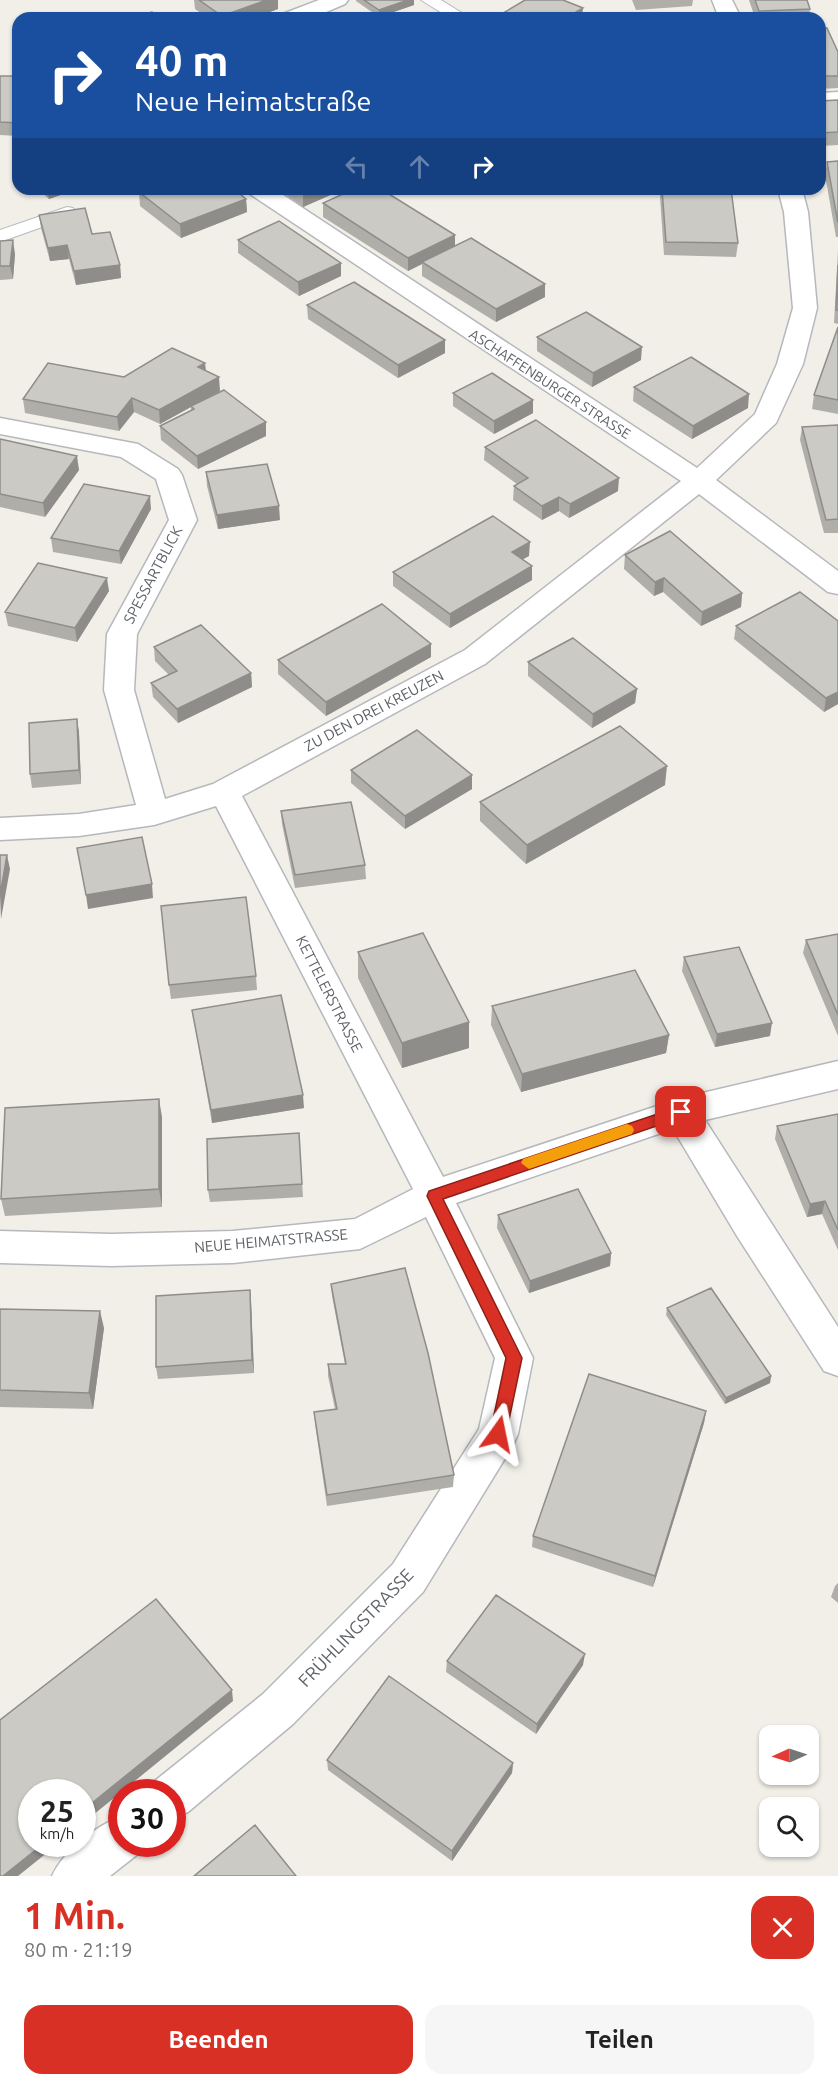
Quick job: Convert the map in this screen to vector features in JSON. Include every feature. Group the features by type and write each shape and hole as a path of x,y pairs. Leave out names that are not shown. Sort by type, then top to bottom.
{"street":[{"path":"308,12 338,0"},
{"name":"ASCHAFFENBURGER STRASSE","path":"267,195 699,482 838,585"},
{"name":"ZU DEN DREI KREUZEN","path":"0,829 80,825 154,814 224,792 475,657 699,482 767,417 790,364 805,308 796,212 792,195"},
{"name":"SPESSARTBLICK","path":"0,426 129,450 168,475 183,520 122,634 118,690 154,814"},
{"name":"KETTELERSTRASSE","path":"224,792 434,1196"},
{"name":"NEUE HEIMATSTRASSE","path":"0,1247 111,1250 232,1247 360,1234 434,1196 681,1112 838,1076"},
{"path":"681,1112 750,1225 838,1359"},
{"name":"FRÜHLINGSTRASSE","path":"186,1785 278,1709 408,1578 498,1434 514,1358 434,1196"},
{"path":"75,1876 108,1849"}],"lane":[{"path":"429,0 451,12"},
{"path":"0,236 67,212"}],"building":[{"path":"199,0 267,0 233,12 216,12"},
{"path":"364,0 408,0 379,10"},
{"path":"525,0 563,0 583,8 576,12 505,12"},
{"path":"755,0 807,0 810,9 759,11"},
{"path":"826,28 838,52 838,76 826,76"},
{"path":"0,76 12,76 12,123 0,122"},
{"path":"838,100 838,132 826,133 826,101"},
{"path":"838,161 838,223 827,162"},
{"path":"143,195 241,195 246,199 180,224"},
{"path":"341,195 391,195 455,235 408,258 323,203"},
{"path":"662,195 732,195 738,243 666,242"},
{"path":"85,208 92,234 110,232 120,265 74,271 67,245 48,248 39,215"},
{"path":"279,221 341,263 298,282 238,240"},
{"path":"471,238 545,284 496,309 422,262"},
{"path":"13,240 10,266 0,266 0,241"},
{"path":"838,265 838,310 836,310"},
{"path":"354,282 445,340 398,365 307,305"},
{"path":"586,312 642,347 593,373 537,337"},
{"path":"838,327 838,400 814,395"},
{"path":"172,348 205,363 198,367 219,377 159,410 132,398 117,417 23,399 48,363 124,377"},
{"path":"691,357 749,394 693,426 634,387"},
{"path":"492,373 533,400 494,421 453,393"},
{"path":"224,390 266,422 197,456 160,426 194,409 191,406"},
{"path":"536,420 619,478 570,504 559,497 542,506 514,486 528,478 485,447"},
{"path":"838,425 838,519 826,520 802,427"},
{"path":"0,439 77,456 43,503 0,494"},
{"path":"267,464 279,506 217,515 206,472"},
{"path":"84,484 150,496 119,551 51,538"},
{"path":"493,516 530,542 512,552 532,566 450,614 393,572"},
{"path":"670,531 742,593 702,612 664,578 655,582 625,555"},
{"path":"38,563 107,578 75,628 5,612"},
{"path":"800,592 838,621 838,692 826,698 736,626"},
{"path":"382,604 431,644 326,702 278,660"},
{"path":"201,625 251,673 177,709 151,683 177,671 154,647"},
{"path":"573,638 637,689 593,714 528,662"},
{"path":"77,719 79,770 30,774 29,723"},
{"path":"620,726 667,766 527,845 480,802"},
{"path":"417,730 472,775 405,816 351,770"},
{"path":"351,802 365,865 295,875 281,811"},
{"path":"142,837 152,884 86,895 77,848"},
{"path":"0,855 7,855 0,895"},
{"path":"246,897 256,976 169,985 161,906"},
{"path":"423,933 469,1022 402,1043 358,952"},
{"path":"838,934 838,1015 806,940"},
{"path":"739,947 772,1023 717,1034 684,957"},
{"path":"635,970 669,1035 522,1074 492,1006"},
{"path":"281,995 303,1095 211,1110 192,1010"},
{"path":"159,1099 159,1189 1,1199 5,1108"},
{"path":"838,1114 838,1230 825,1201 810,1204 777,1126"},
{"path":"299,1133 302,1184 208,1190 207,1139"},
{"path":"578,1189 611,1253 530,1281 498,1215"},
{"path":"405,1268 428,1353 454,1475 327,1495 314,1412 337,1409 328,1364 346,1364 331,1284"},
{"path":"711,1288 771,1376 726,1398 667,1308"},
{"path":"250,1290 252,1360 156,1367 156,1296"},
{"path":"0,1309 100,1311 89,1393 0,1390"},
{"path":"589,1374 706,1411 655,1576 533,1536"},
{"path":"496,1595 585,1654 537,1724 447,1661"},
{"path":"156,1599 232,1690 122,1779 108,1779 108,1790 96,1800 96,1779 18,1779 18,1857 27,1857 3,1876 0,1876 0,1720"},
{"path":"389,1676 513,1763 452,1851 327,1760"},
{"path":"255,1825 296,1876 194,1876"}],"slow traffic":[{"path":"529,1163 627,1130"}],"route":[{"path":"498,1434 514,1358 434,1196 681,1112"}]}
